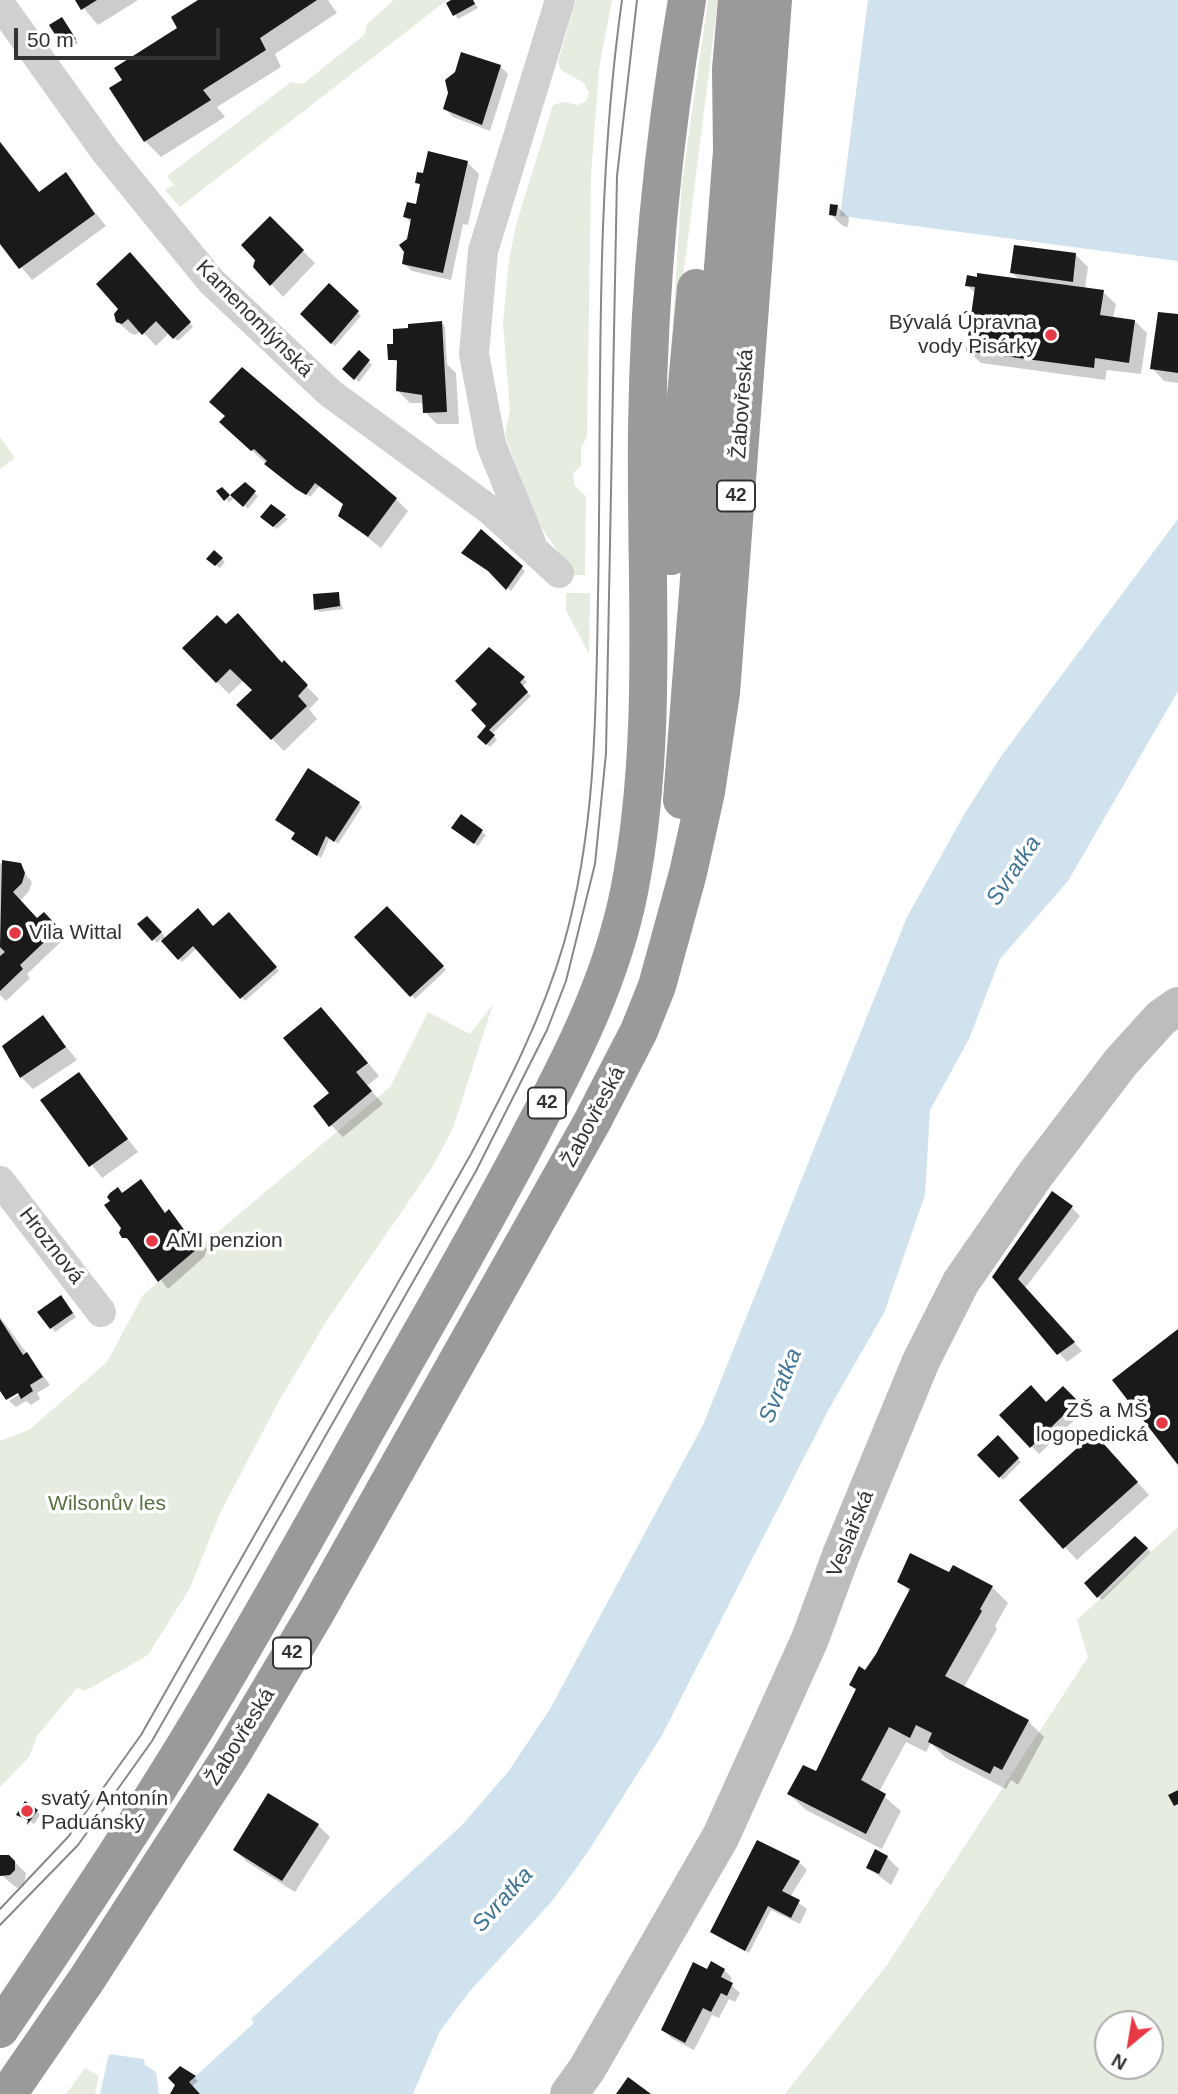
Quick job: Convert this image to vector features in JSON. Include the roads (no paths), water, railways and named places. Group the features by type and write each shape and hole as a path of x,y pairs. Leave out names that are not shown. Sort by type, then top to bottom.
{"highway":[{"name":"Žabovřeská","path":"0,2029 188,1741 482,1227 584,1032 606,977 628,896 640,823 646,741 649,380 667,139 687,0"},
{"name":"42","path":"657,986 680,821 732,151 731,69 737,0"},
{"name":"Žabovřeská","path":"8,2094 87,1979 230,1757 322,1603 592,1122 639,1031 657,986 706,792 721,693 774,0"},
{"name":"42","path":"646,741 663,689 674,508 711,150 731,69"}],"street":[{"path":"559,573 534,550 491,444 474,354 483,251 560,0"},
{"name":"Kamenomlýnská","path":"0,4 105,151 211,281 330,393 490,510 534,550"},
{"name":"Veslařská","path":"569,2094 587,2069 721,1836 810,1639 841,1555 921,1361 961,1282 1035,1175 1121,1062 1161,1018 1178,1006"},
{"name":"Hroznová","path":"0,1181 101,1312"}],"water":[{"path":"868,0 1178,0 1178,261 840,216"},
{"name":"Svratka","path":"1178,519 1178,691 1068,881 1000,959 969,1039 930,1110 925,1195 884,1313 830,1407 661,1737 587,1853 553,1900 470,1991 440,2031 413,2094 176,2094 254,2023 251,2019 462,1825 508,1772 550,1709 703,1425 907,917 965,813 1002,755"},
{"path":"109,2054 144,2059 145,2065 156,2072 159,2094 100,2094"}],"tram line":[{"path":"0,1909 68,1837 141,1735 471,1154 523,1051 555,971 575,900 583,858 595,728 603,223 613,74 622,0"},
{"path":"0,1925 78,1845 152,1741 476,1171 547,1030 566,981 595,864 606,753 617,176 637,0"}],"place":[{"name":"Bývalá Úpravna vody Pisárky","path":"1051,335"},
{"name":"Vila Wittal","path":"15,933"},
{"name":"AMI penzion","path":"152,1241"},
{"name":"ZŠ a MŠ logopedická","path":"1162,1423"},
{"name":"svatý Antonín Paduánský","path":"27,1811"}],"park label":[{"name":"Wilsonův les","path":"107,1504"}]}
